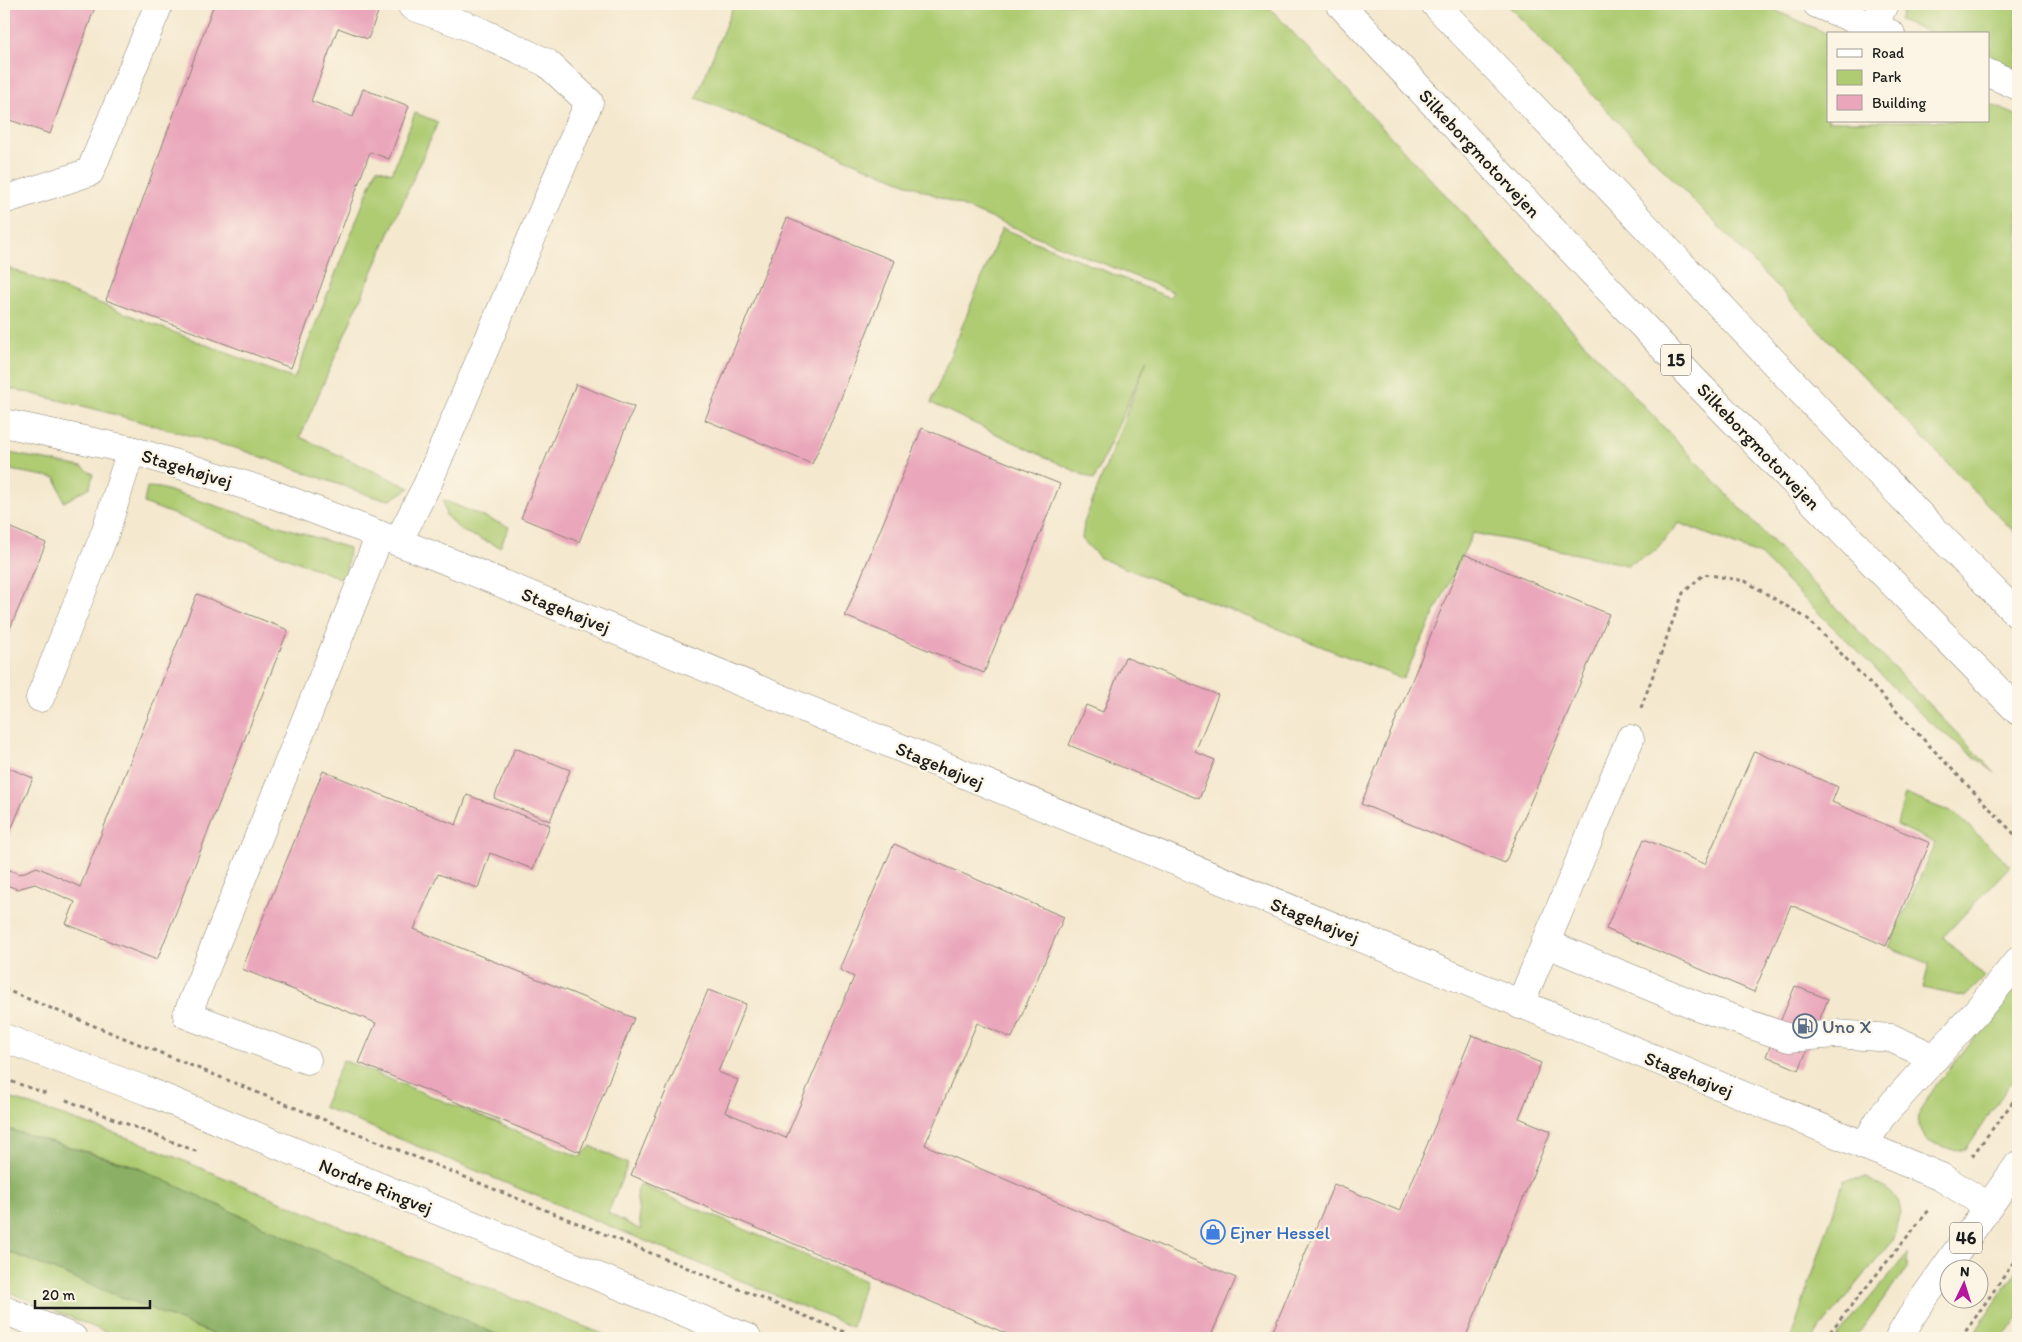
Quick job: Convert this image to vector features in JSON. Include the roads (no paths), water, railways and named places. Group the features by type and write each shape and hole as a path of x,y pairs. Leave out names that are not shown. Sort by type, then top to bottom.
{"main road":[{"path":"4,200 90,172 159,4"},
{"path":"307,1060 187,1016 389,539 428,483 590,102 547,63 475,29 412,6 413,4"},
{"name":"Silkeborgmotorvejen","path":"1340,4 1692,378 2018,711"},
{"path":"1435,4 1578,152 1772,361 2018,615"},
{"path":"1818,4 1883,21"},
{"path":"1990,75 2018,86"},
{"name":"Stagehøjvej","path":"4,423 131,450 270,493 452,563 1941,1177 1988,1206"},
{"path":"40,698 105,533 131,450"},
{"path":"1520,1004 1630,739"},
{"path":"1545,943 1700,1007 1789,1038 1836,1034 1891,1038 1935,1058"},
{"path":"1864,1146 1881,1117 1977,1011 2018,960"},
{"name":"Nordre Ringvej","path":"4,1038 147,1091 747,1338"},
{"name":"46","path":"1892,1338 1914,1312 2018,1165"},
{"path":"4,1310 73,1338"},
{"name":"46","path":"1900,1338 1914,1312"}],"place":[{"name":"Uno X","path":"1805,1026"},
{"name":"Ejner Hessel","path":"1213,1232"}]}
